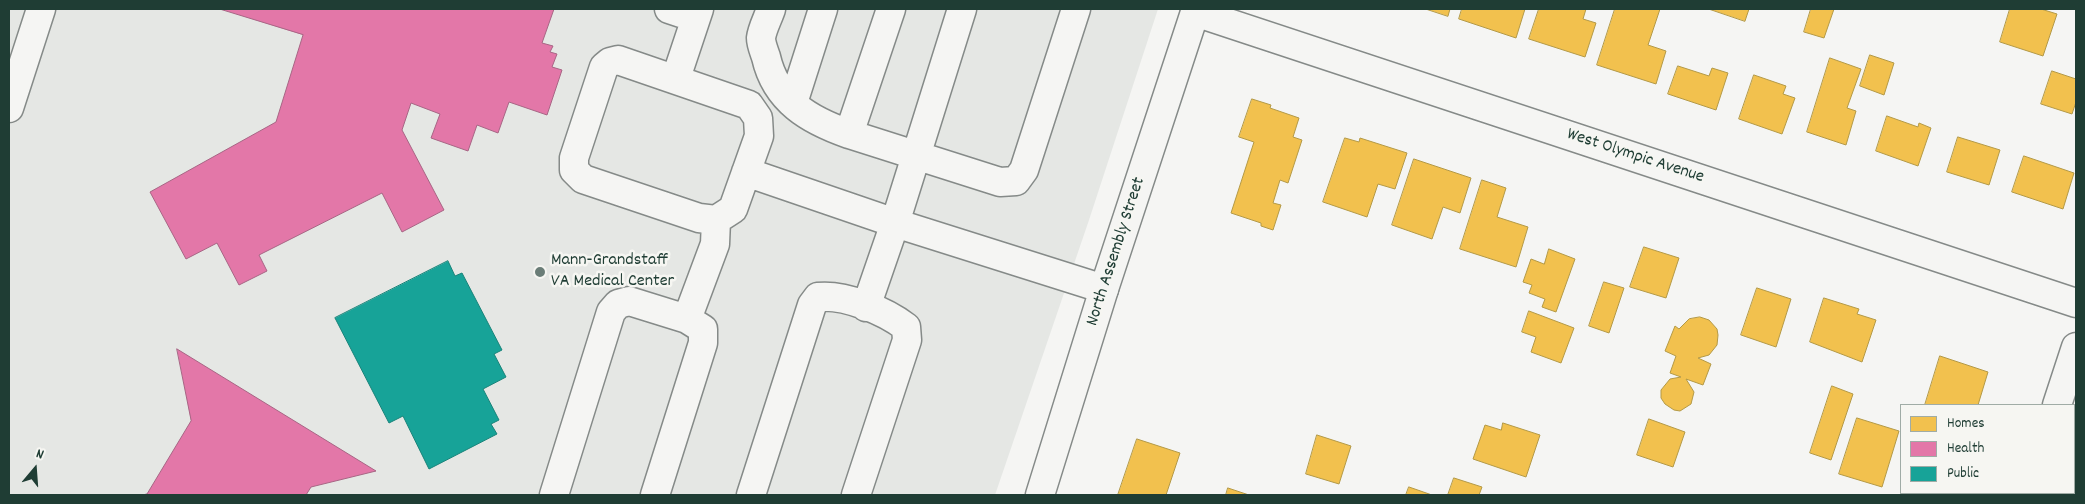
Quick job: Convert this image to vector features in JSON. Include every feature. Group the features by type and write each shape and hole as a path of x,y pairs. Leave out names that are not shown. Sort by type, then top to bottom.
{"street":[{"path":"9,108 41,9"},
{"path":"669,9 698,13 676,78"},
{"path":"771,9 761,38 769,71 784,95 803,114 825,126 1000,182 1016,181 1024,170 1076,9"},
{"path":"793,104 823,9"},
{"path":"849,134 891,9"},
{"path":"866,307 895,223 962,9"},
{"name":"North Assembly Street","path":"1040,495 1104,289 1195,10"},
{"name":"West Olympic Avenue","path":"1195,10 2076,303"},
{"path":"618,60 676,78 749,105 758,118 759,136 746,172 734,209 716,220 699,218 583,178 574,170 574,158 604,67 610,62 618,60"},
{"path":"746,172 895,223 1104,289"},
{"path":"687,319 715,244 716,220"},
{"path":"751,495 812,306 818,297 831,296 889,315 906,327 907,340 856,495"},
{"path":"554,495 611,312 618,304 629,302 687,319 703,329 703,342 655,495"},
{"path":"2057,404 2076,347"}],"shaded area":[{"name":"Mann-Grandstaff VA Medical Center","path":"9,9 1158,9 1089,220 995,495 9,495"}],"building: Homes":[{"path":"1426,9 1450,9 1448,16"},
{"path":"1462,9 1525,9 1516,38 1459,19"},
{"path":"1539,9 1586,9 1583,19 1596,23 1585,57 1529,39"},
{"path":"1615,9 1660,9 1648,45 1666,51 1656,84 1597,65"},
{"path":"1709,9 1749,9 1745,21"},
{"path":"1811,9 1834,9 1824,38 1804,32"},
{"path":"2010,9 2041,9 2057,14 2043,56 2000,42"},
{"path":"1870,55 1894,63 1884,95 1860,86"},
{"path":"1830,58 1861,69 1847,108 1856,111 1846,145 1807,132"},
{"path":"1678,66 1709,76 1712,68 1728,73 1716,110 1668,94"},
{"path":"2052,71 2076,79 2076,102 2072,114 2041,104"},
{"path":"1754,75 1786,86 1783,94 1795,98 1782,134 1739,119"},
{"path":"1252,99 1271,105 1270,108 1299,118 1293,137 1302,140 1288,183 1280,180 1273,203 1281,205 1273,230 1261,226 1261,223 1231,213 1254,142 1239,137"},
{"path":"1887,116 1918,127 1919,123 1931,128 1918,166 1876,151"},
{"path":"1958,137 2000,150 1989,185 1947,172"},
{"path":"1345,138 1359,142 1360,138 1407,153 1395,189 1378,184 1367,217 1323,202"},
{"path":"2024,156 2074,173 2063,209 2012,192"},
{"path":"1414,159 1471,178 1460,213 1443,207 1432,239 1392,225"},
{"path":"1482,180 1506,188 1497,217 1528,227 1516,267 1460,249"},
{"path":"1644,247 1679,258 1666,298 1630,287"},
{"path":"1549,249 1575,259 1556,312 1542,307 1545,299 1529,293 1532,285 1523,282 1531,259 1544,264"},
{"path":"1604,282 1624,288 1609,333 1589,326"},
{"path":"1757,288 1791,299 1776,347 1741,335"},
{"path":"1824,298 1859,309 1857,314 1876,320 1862,362 1810,342"},
{"path":"1529,311 1574,328 1561,363 1531,352 1536,337 1522,332"},
{"path":"1700,317 1709,320 1717,329 1717,345 1709,355 1698,358 1711,364 1703,385 1686,379 1694,392 1691,404 1680,411 1674,410 1665,404 1661,398 1661,390 1670,379 1681,377 1670,373 1676,356 1665,351 1675,326 1679,329 1689,319"},
{"path":"1940,356 1988,372 1978,404 1925,404"},
{"path":"1832,386 1853,394 1831,460 1810,453"},
{"path":"1857,418 1899,431 1882,487 1839,474"},
{"path":"1649,419 1685,432 1673,467 1637,455"},
{"path":"1503,423 1540,435 1526,477 1473,459 1485,425 1501,430"},
{"path":"1317,435 1351,446 1339,484 1306,474"},
{"path":"1137,439 1180,453 1166,495 1118,495"},
{"path":"1454,478 1482,487 1479,495 1448,495"},
{"path":"1409,487 1432,495 1406,495"},
{"path":"1228,488 1249,495 1226,495"}],"building: Health":[{"path":"220,9 554,9 542,43 553,46 550,52 557,54 552,67 562,70 547,115 509,102 498,133 477,125 468,151 431,138 440,114 411,103 402,130 444,210 402,232 382,193 259,255 267,271 239,285 217,243 186,259 150,192 276,122 303,35"},
{"path":"177,349 376,471 311,487 306,495 142,495 147,494 191,421"}],"building: Public":[{"path":"448,261 455,276 462,273 502,350 494,354 506,377 483,389 499,420 491,424 497,434 429,469 403,416 389,423 335,318"}],"place":[{"name":"Mann-Grandstaff VA Medical Center","path":"540,272"}]}
